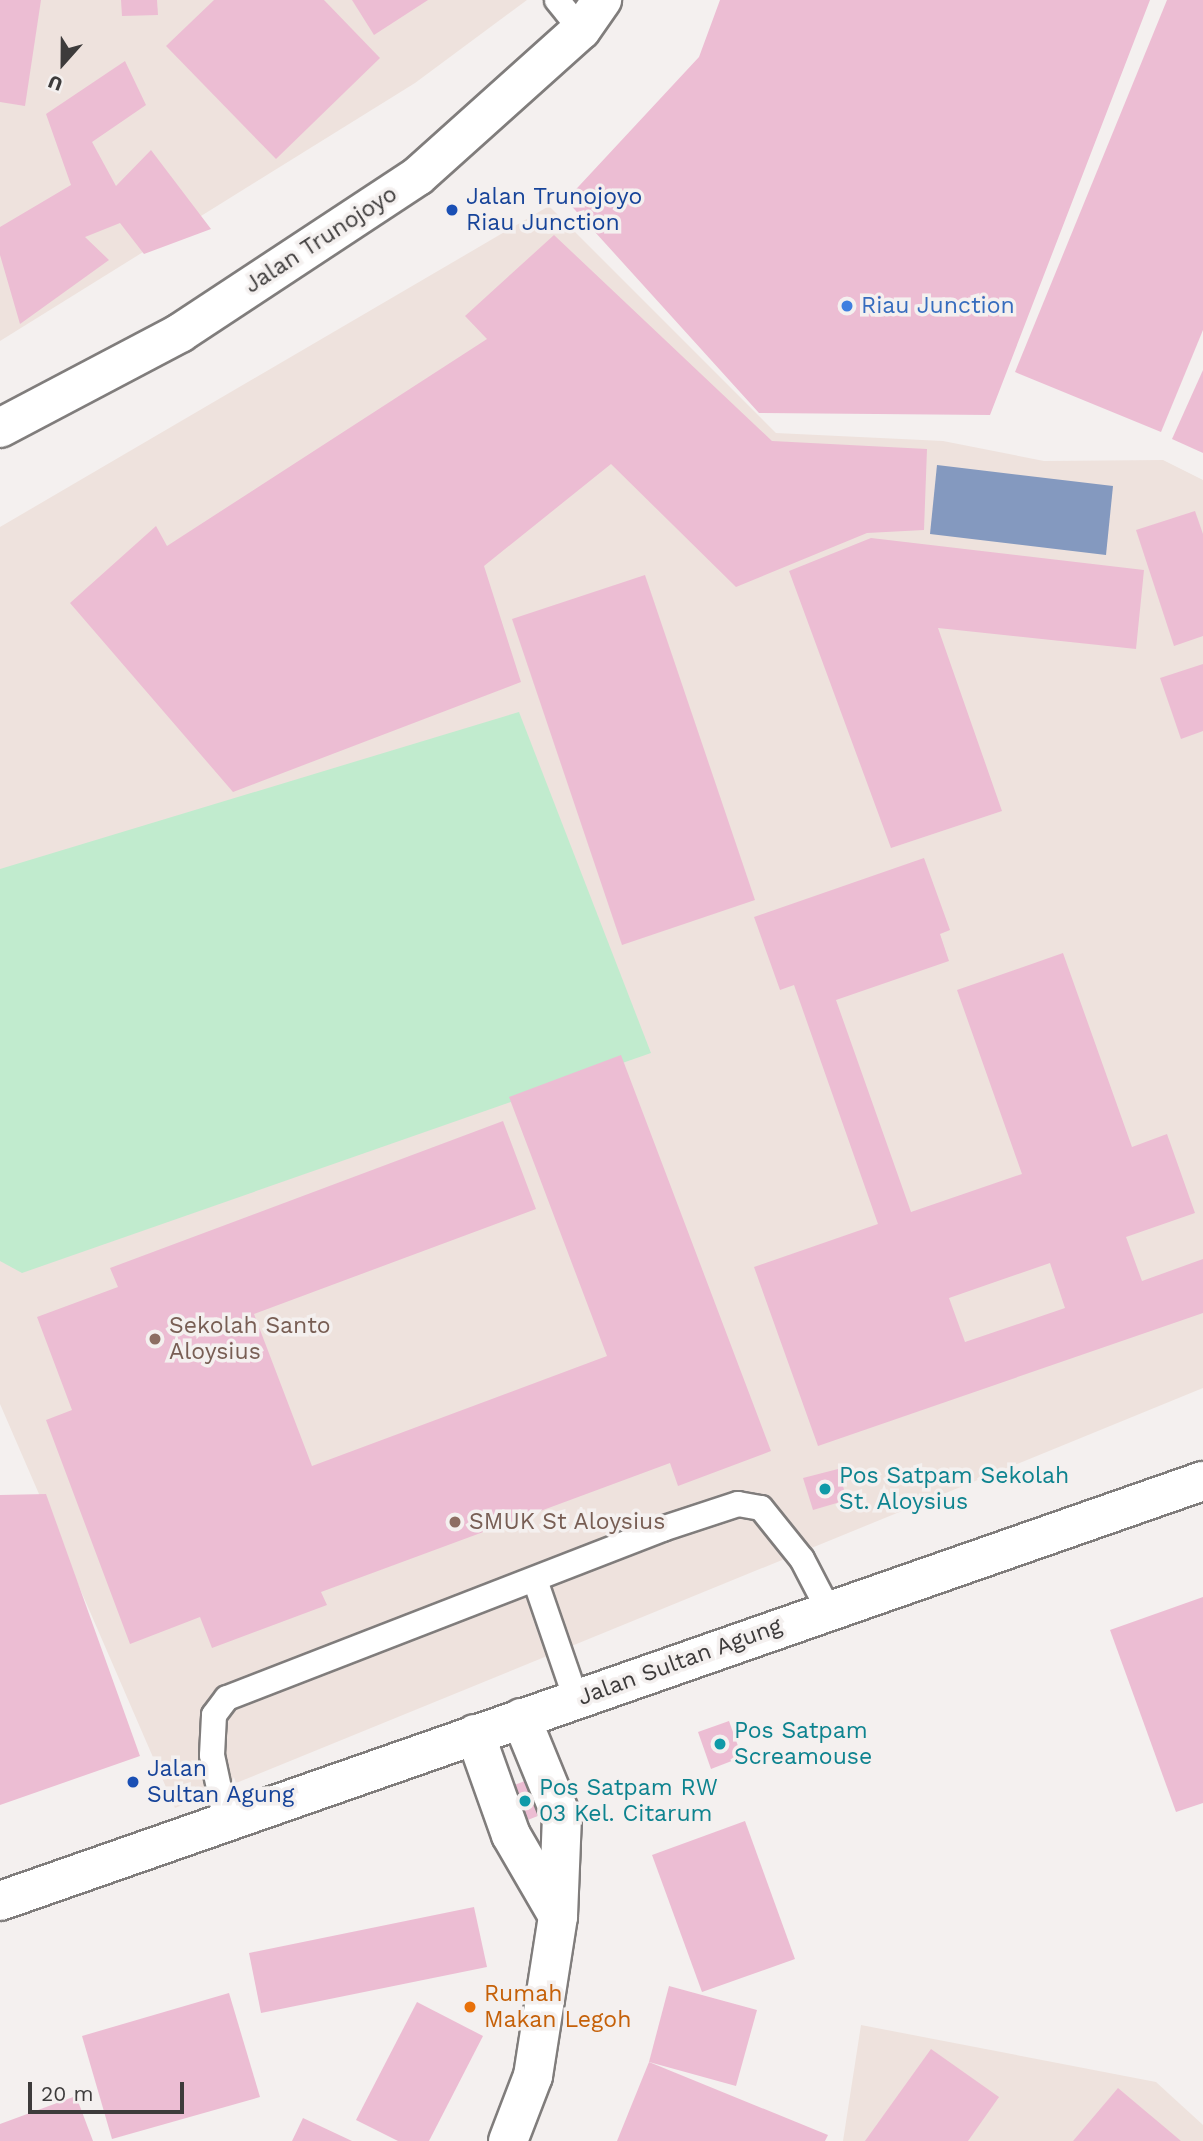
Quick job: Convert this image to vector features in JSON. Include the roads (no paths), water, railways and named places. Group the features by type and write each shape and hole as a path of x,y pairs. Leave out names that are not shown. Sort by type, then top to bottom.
{"street":[{"name":"Jalan Trunojoyo","path":"0,428 180,333 418,176 592,15"},
{"name":"Jalan Sultan Agung","path":"0,1901 828,1609 1203,1481"},
{"path":"508,2141 533,2076 558,1916 562,1818 521,1718"},
{"path":"475,1734 511,1835 558,1916"}],"lane":[{"path":"557,0 592,15"},
{"path":"226,1821 212,1755 214,1715 227,1698 738,1504 761,1508 802,1559 828,1609"},
{"path":"535,1580 576,1699"}],"water":[{"path":"937,465 1113,486 1106,555 930,534"}],"place":[{"name":"Jalan Trunojoyo Riau Junction","path":"452,210"},
{"name":"Riau Junction","path":"847,306"},
{"name":"Sekolah Santo Aloysius","path":"155,1339"},
{"name":"Pos Satpam Sekolah St. Aloysius","path":"825,1489"},
{"name":"SMUK St Aloysius","path":"455,1522"},
{"name":"Pos Satpam Screamouse","path":"720,1744"},
{"name":"Jalan Sultan Agung","path":"133,1782"},
{"name":"Pos Satpam RW 03 Kel. Citarum","path":"525,1801"},
{"name":"Rumah Makan Legoh","path":"470,2007"}]}
